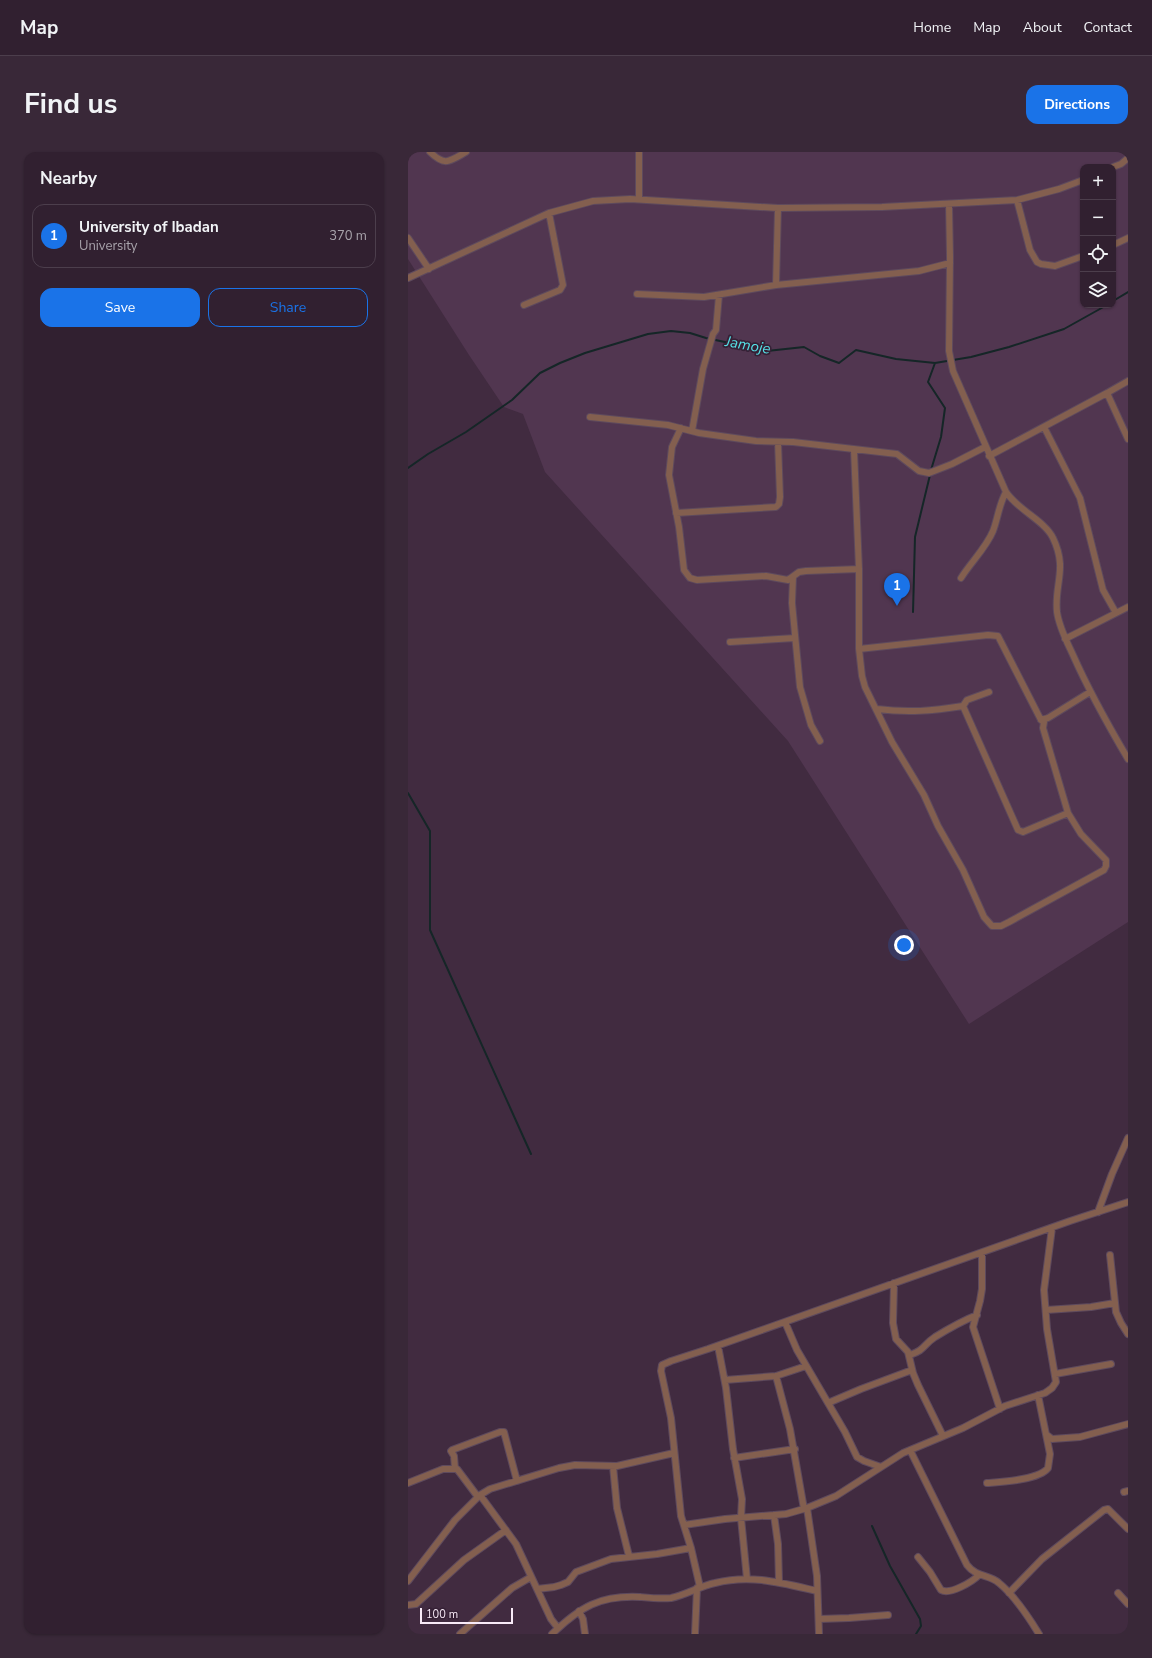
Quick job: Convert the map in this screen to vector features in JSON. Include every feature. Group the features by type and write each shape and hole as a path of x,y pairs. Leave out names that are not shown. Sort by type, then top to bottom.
{"street":[{"path":"430,152 438,160 450,161 466,152"},
{"path":"639,152 639,199"},
{"path":"1116,166 1128,158"},
{"path":"408,278 549,213 593,201 639,199 778,208 882,207 1017,200 1059,189 1080,181"},
{"path":"1017,200 1030,250 1037,262 1055,266 1080,257"},
{"path":"949,204 949,351 952,368 985,447 1010,499 1045,528 1052,537 1061,563 1057,613 1065,639 1090,692 1128,760"},
{"path":"776,285 778,208"},
{"path":"524,305 560,290 563,285 549,213"},
{"path":"408,238 429,269"},
{"path":"1116,244 1128,238"},
{"path":"638,294 690,298 719,295 776,285 890,275 925,270 950,263"},
{"path":"692,431 703,369 713,334 716,330 719,295"},
{"path":"989,456 1128,381"},
{"path":"1107,393 1128,439"},
{"path":"590,417 681,428 756,441 793,442 897,454 919,471 929,473 936,472 985,447"},
{"path":"1044,427 1080,498 1103,590 1116,613"},
{"path":"681,428 672,448 669,463 670,485 676,513 684,570 690,578 697,580 766,576 788,580 798,572 859,569"},
{"path":"676,513 776,507 779,504 780,497 778,442"},
{"path":"854,450 859,569 859,649 862,676 865,687 892,742 924,795 938,826 963,870 984,917 990,924 1001,926 1104,870 1106,860 1081,834 1068,813 1043,728 1044,722 1041,720 998,636 988,635 859,649"},
{"path":"961,578 993,532 998,518 1001,500 1006,492"},
{"path":"793,577 792,603 800,688 811,726 820,741"},
{"path":"1065,639 1126,608 1128,615"},
{"path":"730,642 795,638"},
{"path":"877,709 898,712 923,712 963,706 967,700 989,692"},
{"path":"1041,720 1048,718 1090,692"},
{"path":"963,706 1018,830 1023,832 1068,813"},
{"path":"1098,1212 1112,1174 1128,1138"},
{"path":"695,1634 698,1588 691,1548 684,1525 674,1453 671,1418 661,1368 665,1363 718,1346 1128,1202"},
{"path":"684,1525 774,1515 806,1508 836,1496 910,1450 1000,1409 1044,1393 1054,1386 1056,1382 1044,1290 1052,1228"},
{"path":"982,1253 982,1290 977,1315 973,1324 1000,1409"},
{"path":"1110,1255 1115,1303 1119,1319 1128,1334"},
{"path":"894,1283 893,1323 896,1338 910,1355 912,1370 918,1385 943,1436"},
{"path":"1046,1310 1091,1307 1115,1303"},
{"path":"910,1355 921,1351 928,1342 934,1338 977,1315"},
{"path":"966,1320 973,1324"},
{"path":"785,1322 806,1366 845,1432 857,1457 881,1467"},
{"path":"718,1346 725,1380 734,1458 742,1499 741,1518 747,1579"},
{"path":"1055,1374 1111,1364"},
{"path":"725,1380 776,1376 806,1366"},
{"path":"828,1403 861,1388 912,1370"},
{"path":"776,1376 795,1449 812,1538 819,1634"},
{"path":"987,1483 1023,1478 1047,1470 1050,1463 1047,1435 1038,1395"},
{"path":"1047,1435 1052,1438 1080,1437 1128,1424"},
{"path":"455,1469 454,1456 451,1452 452,1450 500,1432 504,1432 517,1480"},
{"path":"734,1458 795,1449"},
{"path":"910,1450 967,1565 972,1571 979,1575 992,1578 999,1582 1023,1609 1039,1634"},
{"path":"408,1581 455,1520 479,1496 490,1489 559,1468 575,1465 613,1466 674,1453"},
{"path":"613,1466 617,1508 629,1556"},
{"path":"408,1483 444,1469 457,1469 516,1544 551,1619 558,1628"},
{"path":"1009,1593 1042,1558 1104,1510 1108,1509 1128,1529"},
{"path":"774,1515 778,1544 779,1582"},
{"path":"408,1605 416,1604 464,1560 506,1530"},
{"path":"537,1589 557,1586 568,1582 576,1572 611,1559 657,1554 691,1548"},
{"path":"918,1557 930,1572 941,1590 944,1592 949,1592 973,1581 979,1575"},
{"path":"460,1634 512,1588 531,1577"},
{"path":"552,1634 579,1610 597,1601 614,1598 671,1598 721,1581 747,1579 768,1579 817,1591"},
{"path":"1118,1593 1128,1604"},
{"path":"579,1610 583,1619 585,1634"},
{"path":"819,1619 888,1615"}],"shaded area":[{"path":"408,152 1128,152 1128,922 969,1024 788,741 545,472 523,414 504,407 408,259"}],"waterway":[{"name":"Jamoje","path":"1116,299 1128,292"},
{"name":"Jamoje","path":"408,468 428,454 466,432 512,400 540,373 585,353 648,334 671,331 690,333 706,338 767,351 804,347 820,356 839,363 856,350 896,359 935,363 971,357 1009,347 1064,329 1102,308"},
{"path":"931,470 941,437 945,408 928,382 935,363"},
{"path":"913,612 915,537 930,475"},
{"path":"408,793 430,831 430,930 531,1154"},
{"path":"872,1526 890,1566 920,1619 921,1626 916,1634"}],"place":[{"name":"University of Ibadan","path":"897,606"}]}
